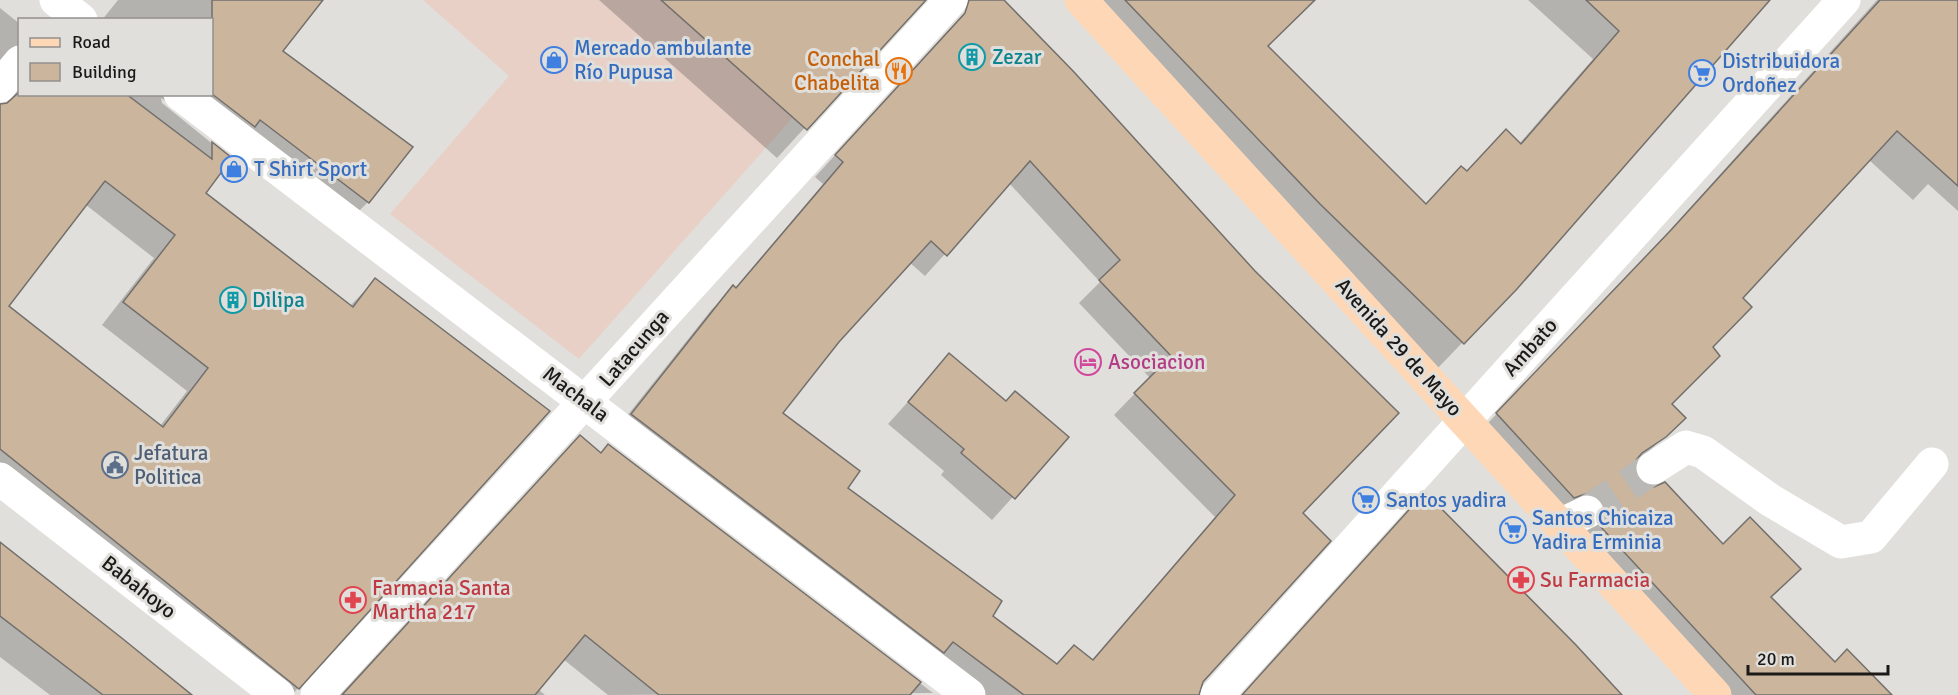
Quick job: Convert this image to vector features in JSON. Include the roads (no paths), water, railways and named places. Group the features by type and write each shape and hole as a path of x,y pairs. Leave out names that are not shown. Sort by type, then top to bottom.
{"main road":[{"name":"Avenida 29 de Mayo","path":"1081,0 1465,420 1574,519 1715,695"}],"street":[{"name":"Latacunga","path":"317,695 587,402 738,230 951,0"},
{"name":"Ambato","path":"1217,695 1844,0"},
{"path":"0,86 18,64"},
{"name":"Machala","path":"183,96 969,695"},
{"path":"1653,468 1686,447 1703,452 1770,500 1841,542 1871,537 1932,464"},
{"name":"Babahoyo","path":"0,479 278,695"}],"tunnel":[{"path":"1587,512 1653,468"}],"place":[{"name":"Zezar","path":"972,57"},
{"name":"Mercado ambulante Río Pupusa","path":"554,60"},
{"name":"Conchal Chabelita","path":"899,71"},
{"name":"Distribuidora Ordoñez","path":"1702,73"},
{"name":"T Shirt Sport","path":"234,169"},
{"name":"Dilipa","path":"233,300"},
{"name":"Asociacion","path":"1088,362"},
{"name":"Jefatura Politica","path":"115,465"},
{"name":"Santos yadira","path":"1366,500"},
{"name":"Santos Chicaiza Yadira Erminia","path":"1513,530"},
{"name":"Su Farmacia","path":"1521,580"},
{"name":"Farmacia Santa Martha 217","path":"353,600"}]}
